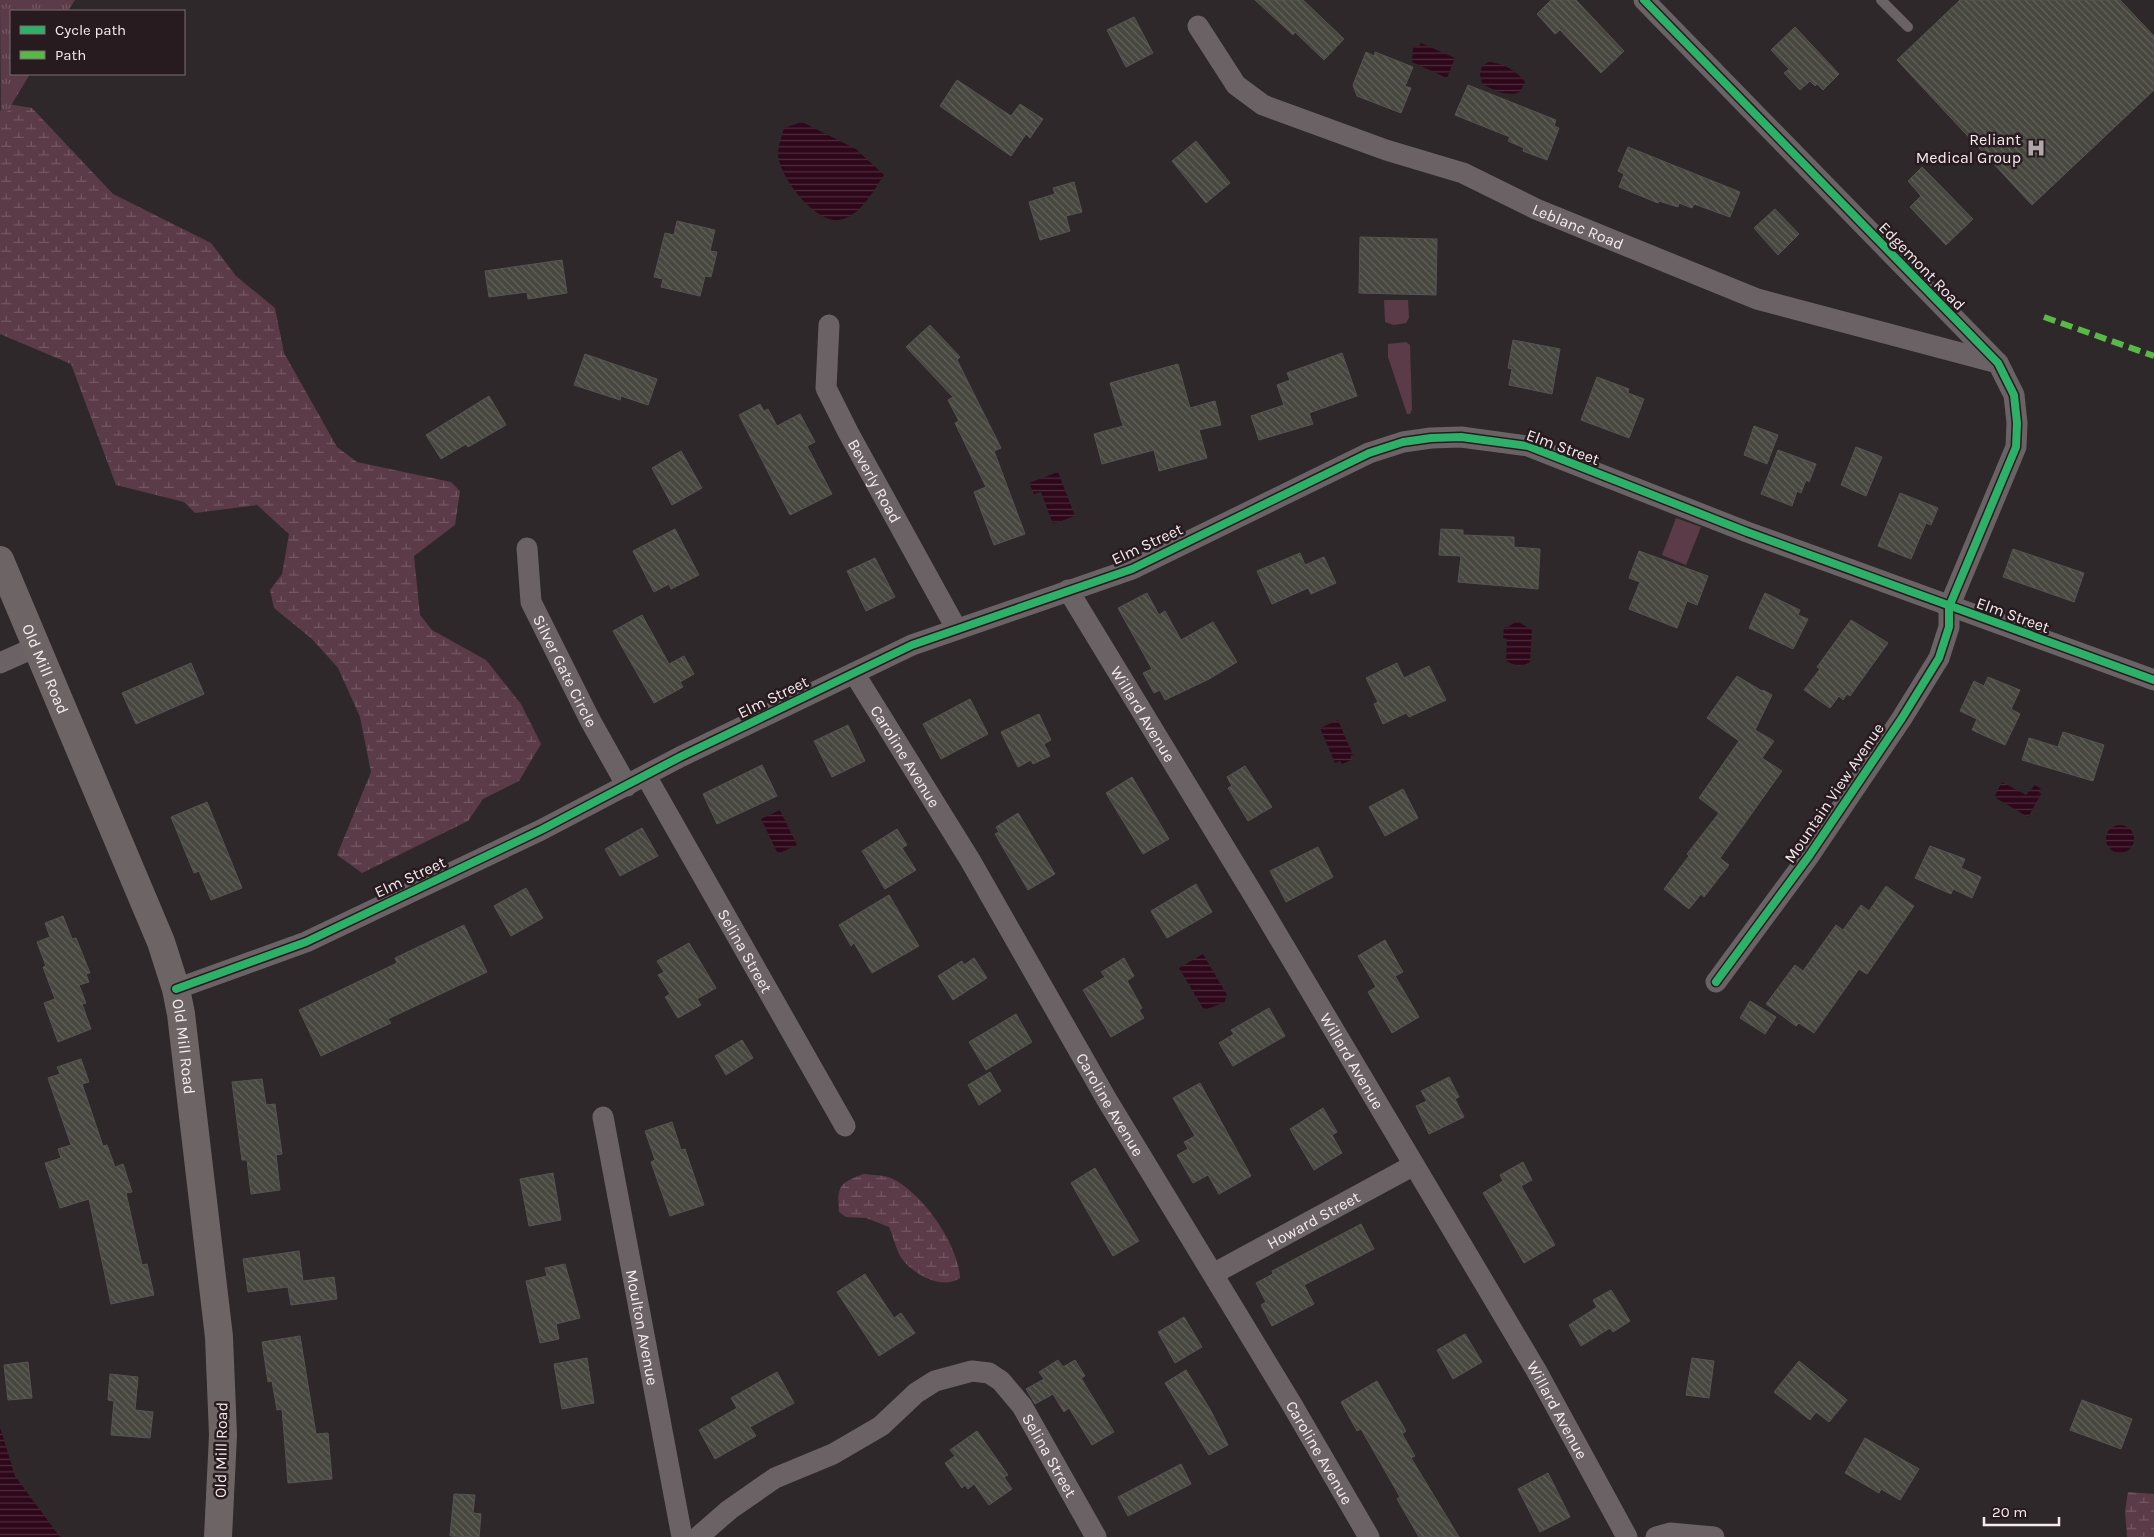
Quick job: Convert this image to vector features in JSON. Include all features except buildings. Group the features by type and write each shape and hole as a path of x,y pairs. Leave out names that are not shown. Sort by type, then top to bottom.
{"street":[{"name":"Edgemont Road","path":"1644,0 1998,363 2014,395 2017,423 2016,447 1949,607"},
{"name":"Leblanc Road","path":"1198,26 1236,85 1263,105 1386,150 1463,173 1536,209 1758,298 1998,363"},
{"name":"Beverly Road","path":"829,325 826,388 848,432 956,628"},
{"name":"Elm Street","path":"176,989 306,942 541,830 912,645 1145,562 1369,453 1403,442 1431,438 1461,437 1528,446 1747,532 2154,680"},
{"name":"Silver Gate Circle","path":"527,548 531,602 590,720 626,786"},
{"name":"Old Mill Road","path":"0,560 38,646 161,942 176,989 193,1109 219,1337 223,1442 218,1537"},
{"name":"Willard Avenue","path":"1068,590 1259,904 1536,1370 1627,1537"},
{"name":"Mountain View Avenue","path":"1716,982 1809,856 1902,718 1939,658 1949,627 1949,607"},
{"path":"0,663 38,646"},
{"name":"Caroline Avenue","path":"854,673 970,860 1107,1100 1369,1537"},
{"name":"Selina Street","path":"646,776 845,1126"},
{"name":"Moulton Avenue","path":"603,1117 682,1537"},
{"name":"Howard Street","path":"1213,1274 1414,1165"},
{"name":"Selina Street","path":"698,1537 729,1510 775,1478 833,1454 880,1426 916,1393 934,1381 972,1371 989,1373 1022,1406 1096,1537"},
{"path":"1656,1537 1670,1533 1714,1537"}],"lane":[{"path":"1881,0 1908,27"}],"green space":[{"path":"0,0 75,0 69,10 10,10 10,75 29,75 1,122"},
{"path":"8,104 32,108 113,194 211,243 236,276 275,308 284,353 337,447 357,462 451,482 460,491 455,525 414,556 420,615 432,630 486,660 521,704 541,744 519,781 483,799 468,821 362,873 337,855 371,772 360,717 338,668 312,639 274,608 270,590 282,574 289,534 257,505 195,513 184,502 116,485 71,364 0,334 0,111"},
{"path":"1384,300 1408,300 1409,318 1406,323 1394,325 1385,322"},
{"path":"1406,342 1410,345 1412,409 1410,414 1407,414 1388,357 1388,344"},
{"path":"1676,518 1701,527 1686,565 1662,555"},
{"path":"864,1174 891,1178 915,1195 946,1235 958,1265 960,1278 944,1282 926,1278 910,1268 904,1261 899,1254 889,1227 866,1218 846,1217 839,1212 839,1191 841,1187 849,1180"},
{"path":"2128,1492 2154,1494 2154,1537 2127,1537 2125,1511"}],"shaded area":[{"path":"1421,43 1455,58 1447,78 1412,62 1413,47 1419,46"},
{"path":"1489,62 1509,68 1518,74 1525,82 1520,92 1510,94 1500,92 1482,83 1480,75 1482,66"},
{"path":"802,122 856,149 884,175 866,202 847,218 839,220 830,219 819,214 809,206 791,186 780,164 779,144 784,128"},
{"path":"1058,472 1075,516 1053,524 1041,492 1034,494 1029,483"},
{"path":"1517,621 1532,630 1530,662 1520,666 1506,661 1507,639 1503,638 1504,627 1508,627"},
{"path":"1338,720 1353,755 1350,756 1352,760 1342,764 1340,761 1335,763 1320,728"},
{"path":"2002,782 2026,795 2035,785 2041,789 2039,792 2041,794 2028,817 1994,797"},
{"path":"780,810 797,845 778,854 761,819"},
{"path":"2120,825 2130,829 2134,839 2130,849 2120,853 2110,849 2106,839 2110,829"},
{"path":"1203,954 1227,995 1224,1003 1204,1010 1179,968"},
{"path":"0,1427 15,1476 60,1537 0,1537"}],"marked path":[{"path":"2044,317 2154,356"}],"cycle path":[{"path":"1644,0 1998,363 2014,395 2017,423 2016,447 1949,607 1949,627 1939,658 1902,718 1809,856 1716,982"},
{"path":"176,989 306,942 541,830 680,757 912,645 1132,569 1369,453 1403,442 1431,438 1461,437 1528,446 1747,532 2154,680"}],"place":[{"name":"Reliant Medical Group","path":"2036,148"}]}
